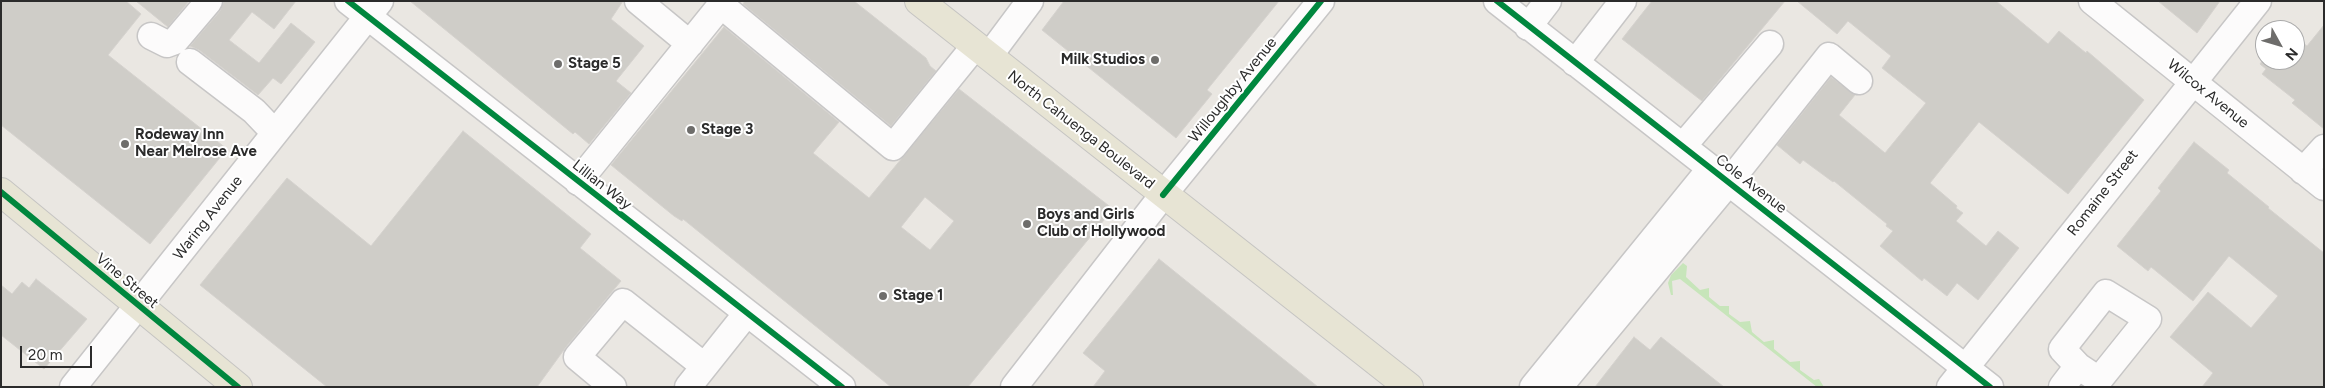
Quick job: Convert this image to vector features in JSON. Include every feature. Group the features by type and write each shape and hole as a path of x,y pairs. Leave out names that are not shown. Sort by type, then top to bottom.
{"main road":[{"name":"North Cahuenga Boulevard","path":"919,1 1409,387"},
{"name":"Vine Street","path":"1,192 238,387"}],"street":[{"path":"151,36 167,44 176,41 209,1"},
{"path":"638,1 690,44"},
{"path":"578,182 721,5 893,147 1030,1"},
{"name":"Willoughby Avenue","path":"1014,387 1163,195 1322,1"},
{"name":"Cole Avenue","path":"1497,1 1720,175 1958,378 1990,387"},
{"path":"1528,27 1548,1"},
{"path":"1575,63 1623,1"},
{"name":"Wilcox Avenue","path":"2092,1 2324,187"},
{"name":"Romaine Street","path":"1958,378 2258,1"},
{"name":"Waring Avenue","path":"73,387 275,133 365,6"},
{"name":"Lillian Way","path":"365,6 578,182 842,387"},
{"path":"1683,146 1770,44"},
{"path":"1533,387 1720,175 1829,56 1859,81"},
{"path":"190,62 254,111 275,133"},
{"path":"2304,171 2324,148"},
{"path":"1559,387 1720,175"},
{"path":"613,387 577,357 623,302 704,366"},
{"path":"688,387 747,313"},
{"path":"2062,387 2078,366"}],"green space":[{"path":"1683,263 1687,266 1686,277 1700,290 1709,288 1709,297 1720,306 1729,306 1729,314 1740,322 1750,321 1752,332 1764,342 1774,340 1774,349 1790,362 1800,361 1800,370 1814,380 1819,379 1824,387 1817,387 1680,279 1672,281 1673,295 1671,295 1668,283 1671,275"}],"building":[{"name":"Rodeway Inn Near Melrose Ave","path":"1,1 126,1 141,14 108,55 227,149 150,244 1,125"},
{"path":"136,1 189,1 168,27"},
{"path":"224,1 296,1 274,29 252,12 229,40 259,63 291,23 315,42 281,84 273,78 258,95 199,50 190,46 220,11"},
{"name":"Stage 5","path":"410,1 623,1 611,19 644,46 616,81 631,93 589,144 575,132 573,134"},
{"path":"745,1 854,1 926,58 930,66 936,71 891,126 743,4"},
{"name":"Milk Studios","path":"1064,1 1279,1 1207,90 1212,94 1176,138 1042,30"},
{"path":"1652,1 1785,1 1702,101 1622,39"},
{"path":"1797,1 1996,1 2048,44 2059,31 2086,53 2087,51 2144,100 2068,194 1979,122 1930,183 1963,213 1956,221 1986,246 1998,231 2019,248 1978,300 1957,283 1947,296 1924,278 1922,281 1880,246 1893,231 1886,226 1887,224 1834,181 1803,160 1800,164 1777,145 1831,77 1855,95 1839,115 1885,153 1926,103 1882,68 1891,56 1848,21 1837,34"},
{"path":"2158,1 2220,1 2197,33"},
{"path":"2324,25 2324,129 2292,103 2295,100 2262,74 2265,70 2305,70 2305,44 2307,46"},
{"path":"724,27 839,122 813,153 869,198 959,89 1113,209 968,387 891,387 683,219 682,221 674,216 611,165","holes":["925,197 954,221 930,250 901,227"]},
{"path":"463,131 591,234 580,248 621,281 566,347 537,387 327,387 200,285 287,178 371,246"},
{"path":"2194,142 2229,170 2227,173 2324,253 2324,387 2202,387 2213,373 2170,337 2208,292 2251,328 2278,296 2229,256 2193,301 2151,267 2148,271 2117,246 2161,191 2158,188"},
{"path":"1159,259 1318,387 1093,387 1105,371 1083,353"},
{"path":"36,279 87,319 44,369 1,335 1,285 12,294 22,282 29,288"},
{"path":"1634,337 1650,350 1661,337 1724,387 1595,387"}],"cycle path":[{"path":"348,1 842,387"},
{"path":"1163,195 1321,1"},
{"path":"1497,1 1990,387"},
{"path":"1,192 238,387"}],"place":[{"name":"Milk Studios","path":"1155,60"},
{"name":"Stage 5","path":"558,64"},
{"name":"Stage 3","path":"691,130"},
{"name":"Rodeway Inn Near Melrose Ave","path":"125,144"},
{"name":"Boys and Girls Club of Hollywood","path":"1027,224"},
{"name":"Stage 1","path":"883,296"}]}
